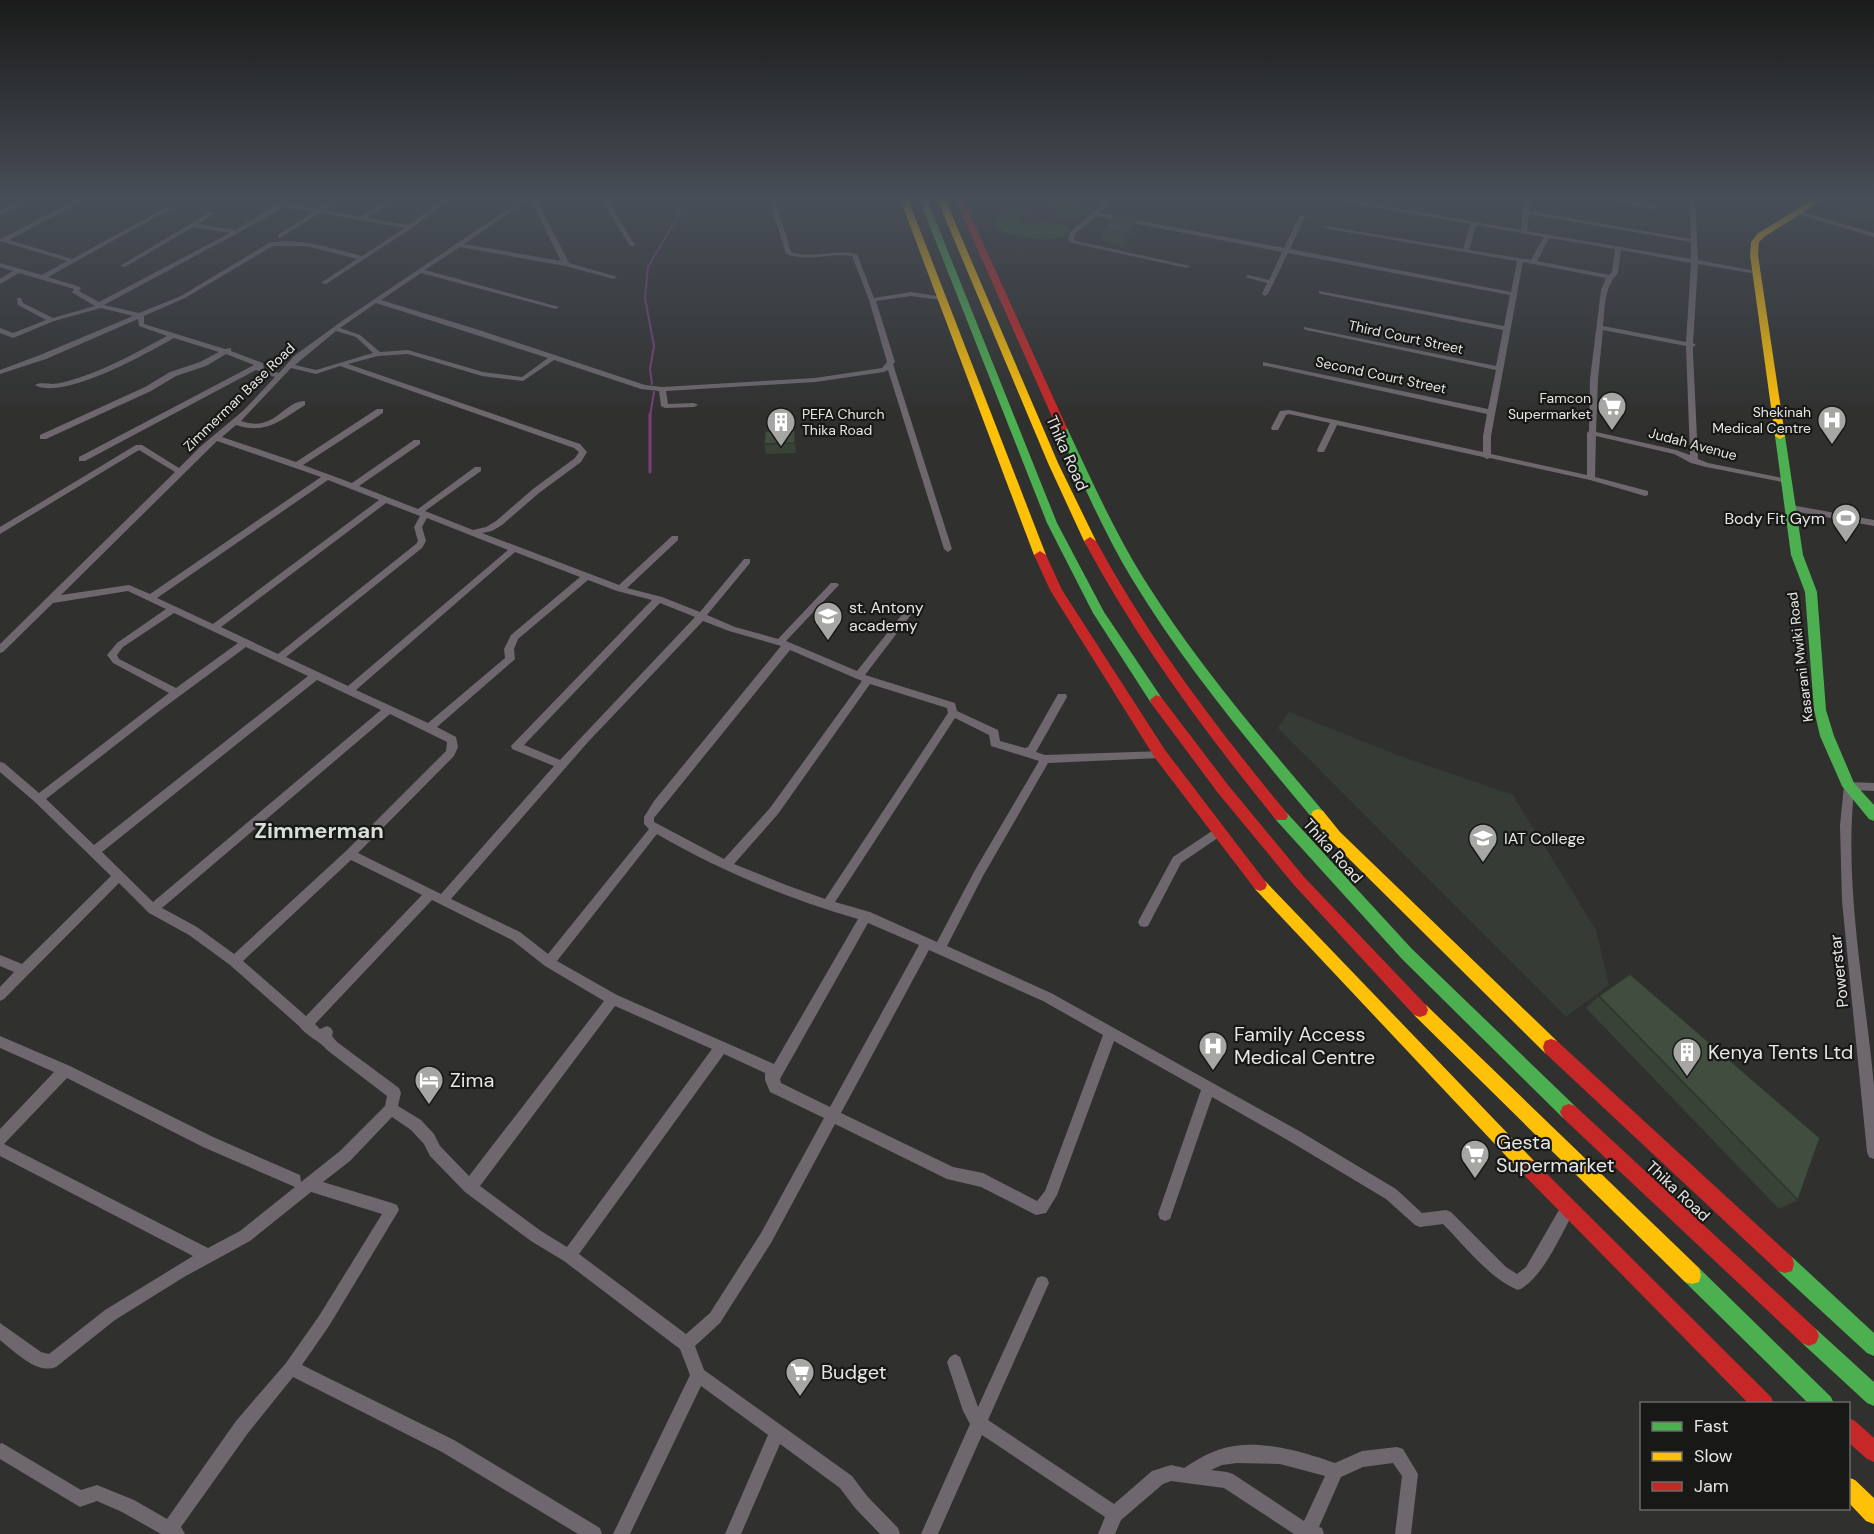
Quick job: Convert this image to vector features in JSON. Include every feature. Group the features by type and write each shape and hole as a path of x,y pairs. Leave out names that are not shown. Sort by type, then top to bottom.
{"main road":[{"path":"931,271 1031,534 1056,590 1160,754 1218,832 1294,924 1568,1208 1762,1402"},
{"path":"952,271 1052,523 1099,613 1161,707 1223,789 1276,854 1389,980 1822,1402"},
{"name":"Thika Road","path":"971,271 1054,467 1103,568 1192,704 1255,785 1329,872 1413,962 1513,1060 1874,1396"},
{"name":"Thika Road","path":"992,271 1112,535 1187,654 1225,705 1335,836 1491,991 1874,1346"},
{"name":"Kasarani Mwiki Road","path":"1757,272 1797,555 1811,592 1820,710 1827,736 1849,786 1874,815"},
{"path":"1850,1430 1874,1452"},
{"path":"1850,1490 1874,1513"}],"street":[{"path":"0,282 17,271"},
{"path":"20,271 78,288 75,292 97,305 141,316"},
{"path":"43,277 55,271"},
{"path":"0,330 13,336 97,305 163,271"},
{"path":"0,372 141,316 183,297 227,271"},
{"path":"324,283 343,271"},
{"path":"590,271 614,277"},
{"path":"861,271 872,300 948,549"},
{"path":"1265,294 1276,271"},
{"path":"1396,271 1513,294"},
{"path":"1487,457 1491,412 1518,271"},
{"path":"1577,271 1610,277"},
{"path":"1591,478 1591,433 1604,290 1615,271"},
{"path":"1694,461 1689,353 1692,345 1695,271"},
{"path":"1748,271 1757,272"},
{"path":"421,272 556,307"},
{"name":"Zimmerman Base Road","path":"0,650 180,472 236,422 290,366 336,328 421,272"},
{"path":"1248,277 1271,282"},
{"path":"1321,292 1508,329"},
{"path":"872,300 911,294 941,298"},
{"path":"19,299 20,304 52,320"},
{"path":"376,301 438,318 552,358 645,387 662,389 815,380 879,372 890,365"},
{"path":"141,316 141,325 171,337 182,337 228,350 260,365"},
{"path":"336,328 358,336 378,354"},
{"name":"Third Court Street","path":"1306,328 1500,369"},
{"path":"1601,328 1692,345"},
{"path":"39,385 51,388 100,372 171,337"},
{"path":"43,437 148,389 173,374 203,364 228,350"},
{"path":"290,366 316,372 378,354 408,352 483,374 523,379 552,358"},
{"path":"340,364 577,446 583,452 578,460 536,491 499,523 489,530 472,533"},
{"name":"Second Court Street","path":"1266,364 1491,412"},
{"path":"260,365 260,370 280,376"},
{"path":"82,459 260,365"},
{"path":"662,389 665,406 694,405"},
{"path":"236,422 250,428 261,428 302,403"},
{"path":"297,465 380,411"},
{"path":"1275,428 1283,413 1286,412 1591,478 1645,493"},
{"path":"1321,450 1334,423"},
{"name":"Judah Avenue","path":"1591,433 1676,452 1694,461 1787,481"},
{"path":"216,438 297,465 620,589 659,599 700,618 784,644 864,678 951,706 953,713 994,733 995,743 1045,759 1160,754"},
{"path":"352,487 417,442"},
{"path":"0,531 139,447 180,472"},
{"path":"279,658 419,546 422,541 418,526 422,513 478,469"},
{"path":"152,597 327,477"},
{"path":"214,628 386,499"},
{"path":"1791,508 1874,523"},
{"path":"620,589 675,538"},
{"path":"351,690 514,549"},
{"path":"443,900 624,695 700,618 747,561"},
{"path":"429,728 510,659 508,649 514,637 587,576"},
{"path":"834,585 784,644 658,804 649,817 649,824 727,864 827,905 866,916 1047,997 1110,1035 1256,1114 1391,1194 1420,1220 1446,1217 1502,1272 1518,1283 1531,1272 1568,1208"},
{"path":"50,600 80,597 117,588 136,590 245,643 351,690 452,740 453,750 350,854 234,961"},
{"path":"562,765 516,746 659,599"},
{"path":"174,608 120,645 112,656 116,661 176,692"},
{"path":"727,864 774,811 907,614"},
{"path":"39,799 176,692 245,643"},
{"path":"94,852 315,675"},
{"path":"1026,752 1032,750 1062,697"},
{"path":"153,909 389,709"},
{"path":"827,905 953,713"},
{"path":"939,949 1045,759"},
{"path":"0,1331 38,1359 51,1362 110,1315 245,1236 302,1183 345,1156 391,1109 394,1093 332,1046 325,1038 327,1032 320,1037 234,961 193,931 153,909 39,799 2,773"},
{"path":"1849,786 1874,787"},
{"name":"Powerstar","path":"1849,786 1845,825 1848,901 1874,1152"},
{"path":"549,962 656,828"},
{"path":"1144,922 1177,860 1218,832"},
{"path":"350,854 516,936 549,962 613,999 771,1069 775,1087 952,1174 983,1180 1036,1208 1041,1208 1050,1195 1110,1035"},
{"path":"0,995 119,876"},
{"path":"305,1026 431,893"},
{"path":"772,1080 866,916"},
{"path":"686,1344 715,1318 766,1238 926,943"},
{"path":"0,960 24,971"},
{"path":"470,1187 613,999"},
{"path":"0,1042 65,1070 208,1142 302,1183 392,1210 324,1321 291,1368 242,1427 173,1532 128,1506 97,1493 80,1499 2,1451"},
{"path":"569,1256 722,1046"},
{"path":"0,1139 65,1070"},
{"path":"1165,1214 1208,1088"},
{"path":"391,1109 416,1125 429,1139 435,1151 470,1187 536,1236 569,1256 686,1344 698,1375 846,1482 892,1534"},
{"path":"0,1149 208,1256"},
{"path":"929,1534 1042,1283"},
{"path":"955,1362 971,1411 980,1424 1115,1514"},
{"path":"291,1368 448,1446 594,1534"},
{"path":"621,1534 698,1375"},
{"path":"733,1534 777,1433"},
{"path":"1185,1476 1220,1457 1262,1454 1300,1459 1335,1471 1362,1459 1397,1455 1410,1474 1403,1534"},
{"path":"1106,1534 1115,1514 1158,1477 1171,1473 1227,1480 1303,1530 1313,1532 1335,1471"}],"shaded area":[{"name":"IAT College","path":"1289,712 1397,755 1513,795 1596,930 1609,985 1566,1017 1278,728"}],"building":[{"path":"795,430 795,443 764,444 765,431"},
{"path":"1630,974 1820,1138 1798,1200 1599,996"}],"waterway":[{"path":"648,271 645,298 654,346 650,369 652,384"},
{"path":"650,416 654,392"},
{"path":"650,416 650,472"}],"traffic: fast":[{"path":"952,271 1052,523 1099,613 1156,700"},
{"path":"1062,428 1117,542 1158,610 1224,700 1318,815"},
{"path":"1780,436 1797,555 1811,592 1820,710 1827,736 1849,786 1874,815"},
{"path":"1281,816 1407,954 1569,1112"},
{"path":"1785,1264 1874,1346"},
{"path":"1692,1275 1822,1402"},
{"path":"1809,1336 1874,1396"}],"traffic: slow":[{"path":"931,271 1040,555"},
{"path":"971,271 1053,463 1090,541"},
{"path":"1756,271 1780,436"},
{"path":"1318,815 1335,836 1551,1047"},
{"path":"1260,885 1530,1169"},
{"path":"1420,1010 1692,1275"},
{"path":"1850,1489 1874,1513"}],"traffic: jam":[{"path":"991,271 1062,428"},
{"path":"1090,541 1131,614 1178,684 1281,816"},
{"path":"1040,555 1056,590 1160,754 1260,885"},
{"path":"1156,700 1223,789 1299,881 1420,1010"},
{"path":"1551,1047 1785,1264"},
{"path":"1569,1112 1809,1336"},
{"path":"1530,1169 1762,1402"},
{"path":"1850,1430 1874,1452"}],"place":[{"name":"Famcon Supermarket","path":"1612,432"},
{"name":"Shekinah Medical Centre","path":"1832,446"},
{"name":"PEFA Church Thika Road","path":"781,448"},
{"name":"Body Fit Gym","path":"1846,544"},
{"name":"st. Antony academy","path":"828,642"},
{"name":"IAT College","path":"1483,864"},
{"name":"Family Access Medical Centre","path":"1213,1072"},
{"name":"Kenya Tents Ltd","path":"1687,1078"},
{"name":"Zima","path":"429,1106"},
{"name":"Gesta Supermarket","path":"1475,1180"},
{"name":"Budget","path":"800,1398"}],"district":[{"name":"Zimmerman","path":"319,830"}]}
